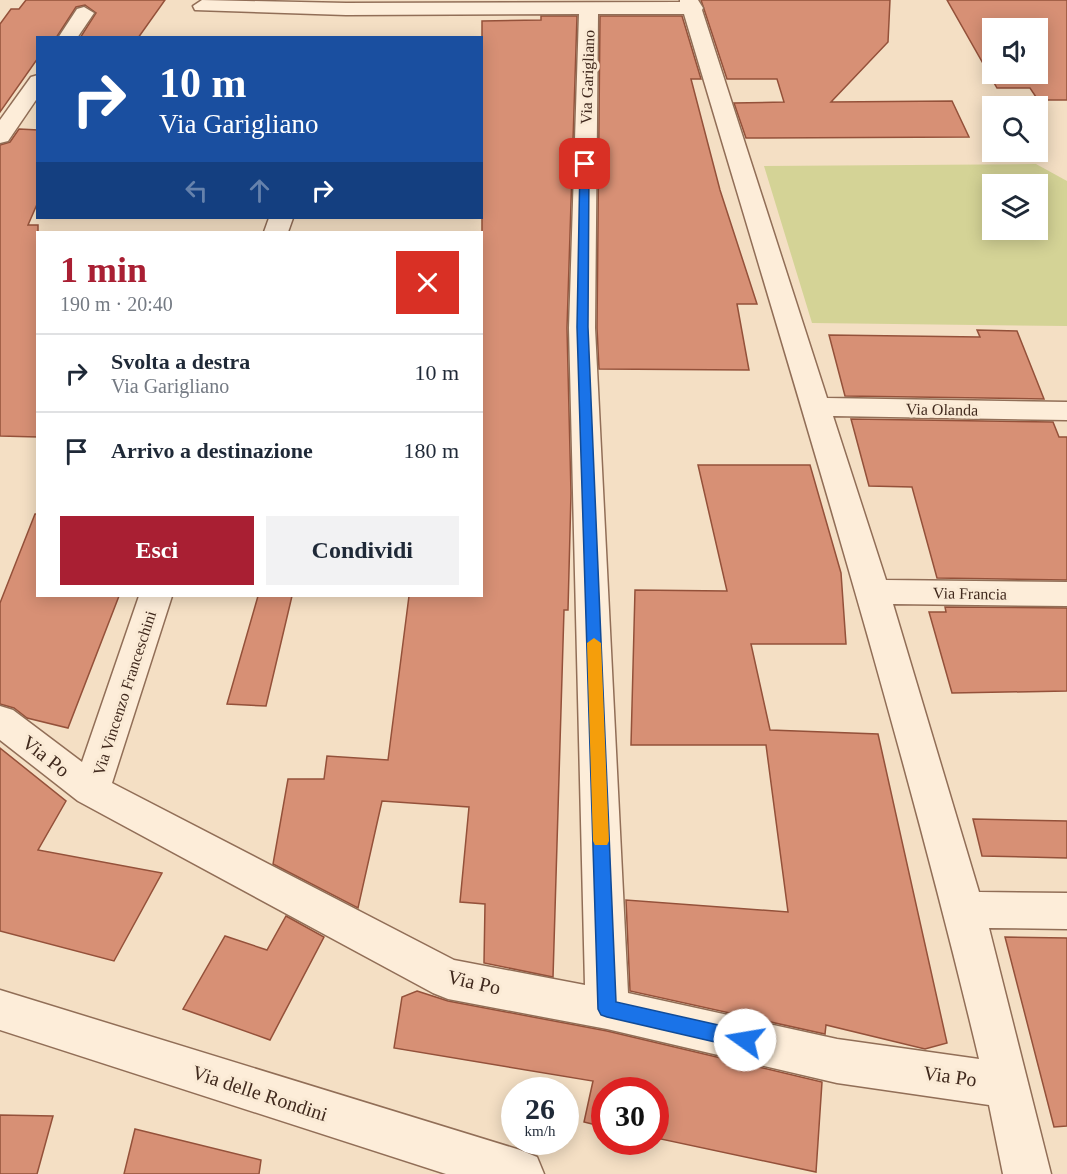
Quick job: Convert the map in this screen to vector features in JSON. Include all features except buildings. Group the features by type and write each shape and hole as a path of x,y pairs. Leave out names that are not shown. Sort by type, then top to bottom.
{"street":[{"path":"202,6 346,9 589,9 692,4 873,592 964,910 1008,1084 1027,1174"},
{"path":"340,28 346,9"},
{"name":"Via Garigliano","path":"589,9 582,327 607,1009"},
{"path":"69,36 84,13"},
{"path":"0,136 36,84"},
{"name":"Via Olanda","path":"816,407 1067,411"},
{"name":"Via Francia","path":"873,592 1067,594"},
{"name":"Via Vincenzo Franceschini","path":"91,790 156,597"},
{"name":"Via Po","path":"0,720 91,790 448,979 607,1009 837,1060 1008,1084"},
{"path":"964,910 1067,911"},
{"name":"Via delle Rondini","path":"0,1010 520,1174"}],"shaded area":[{"path":"1036,164 1067,181 1067,326 812,323 764,166"}],"slow traffic":[{"path":"594,643 601,841"}],"route":[{"path":"585,164 582,327 607,1009 745,1040"}]}
